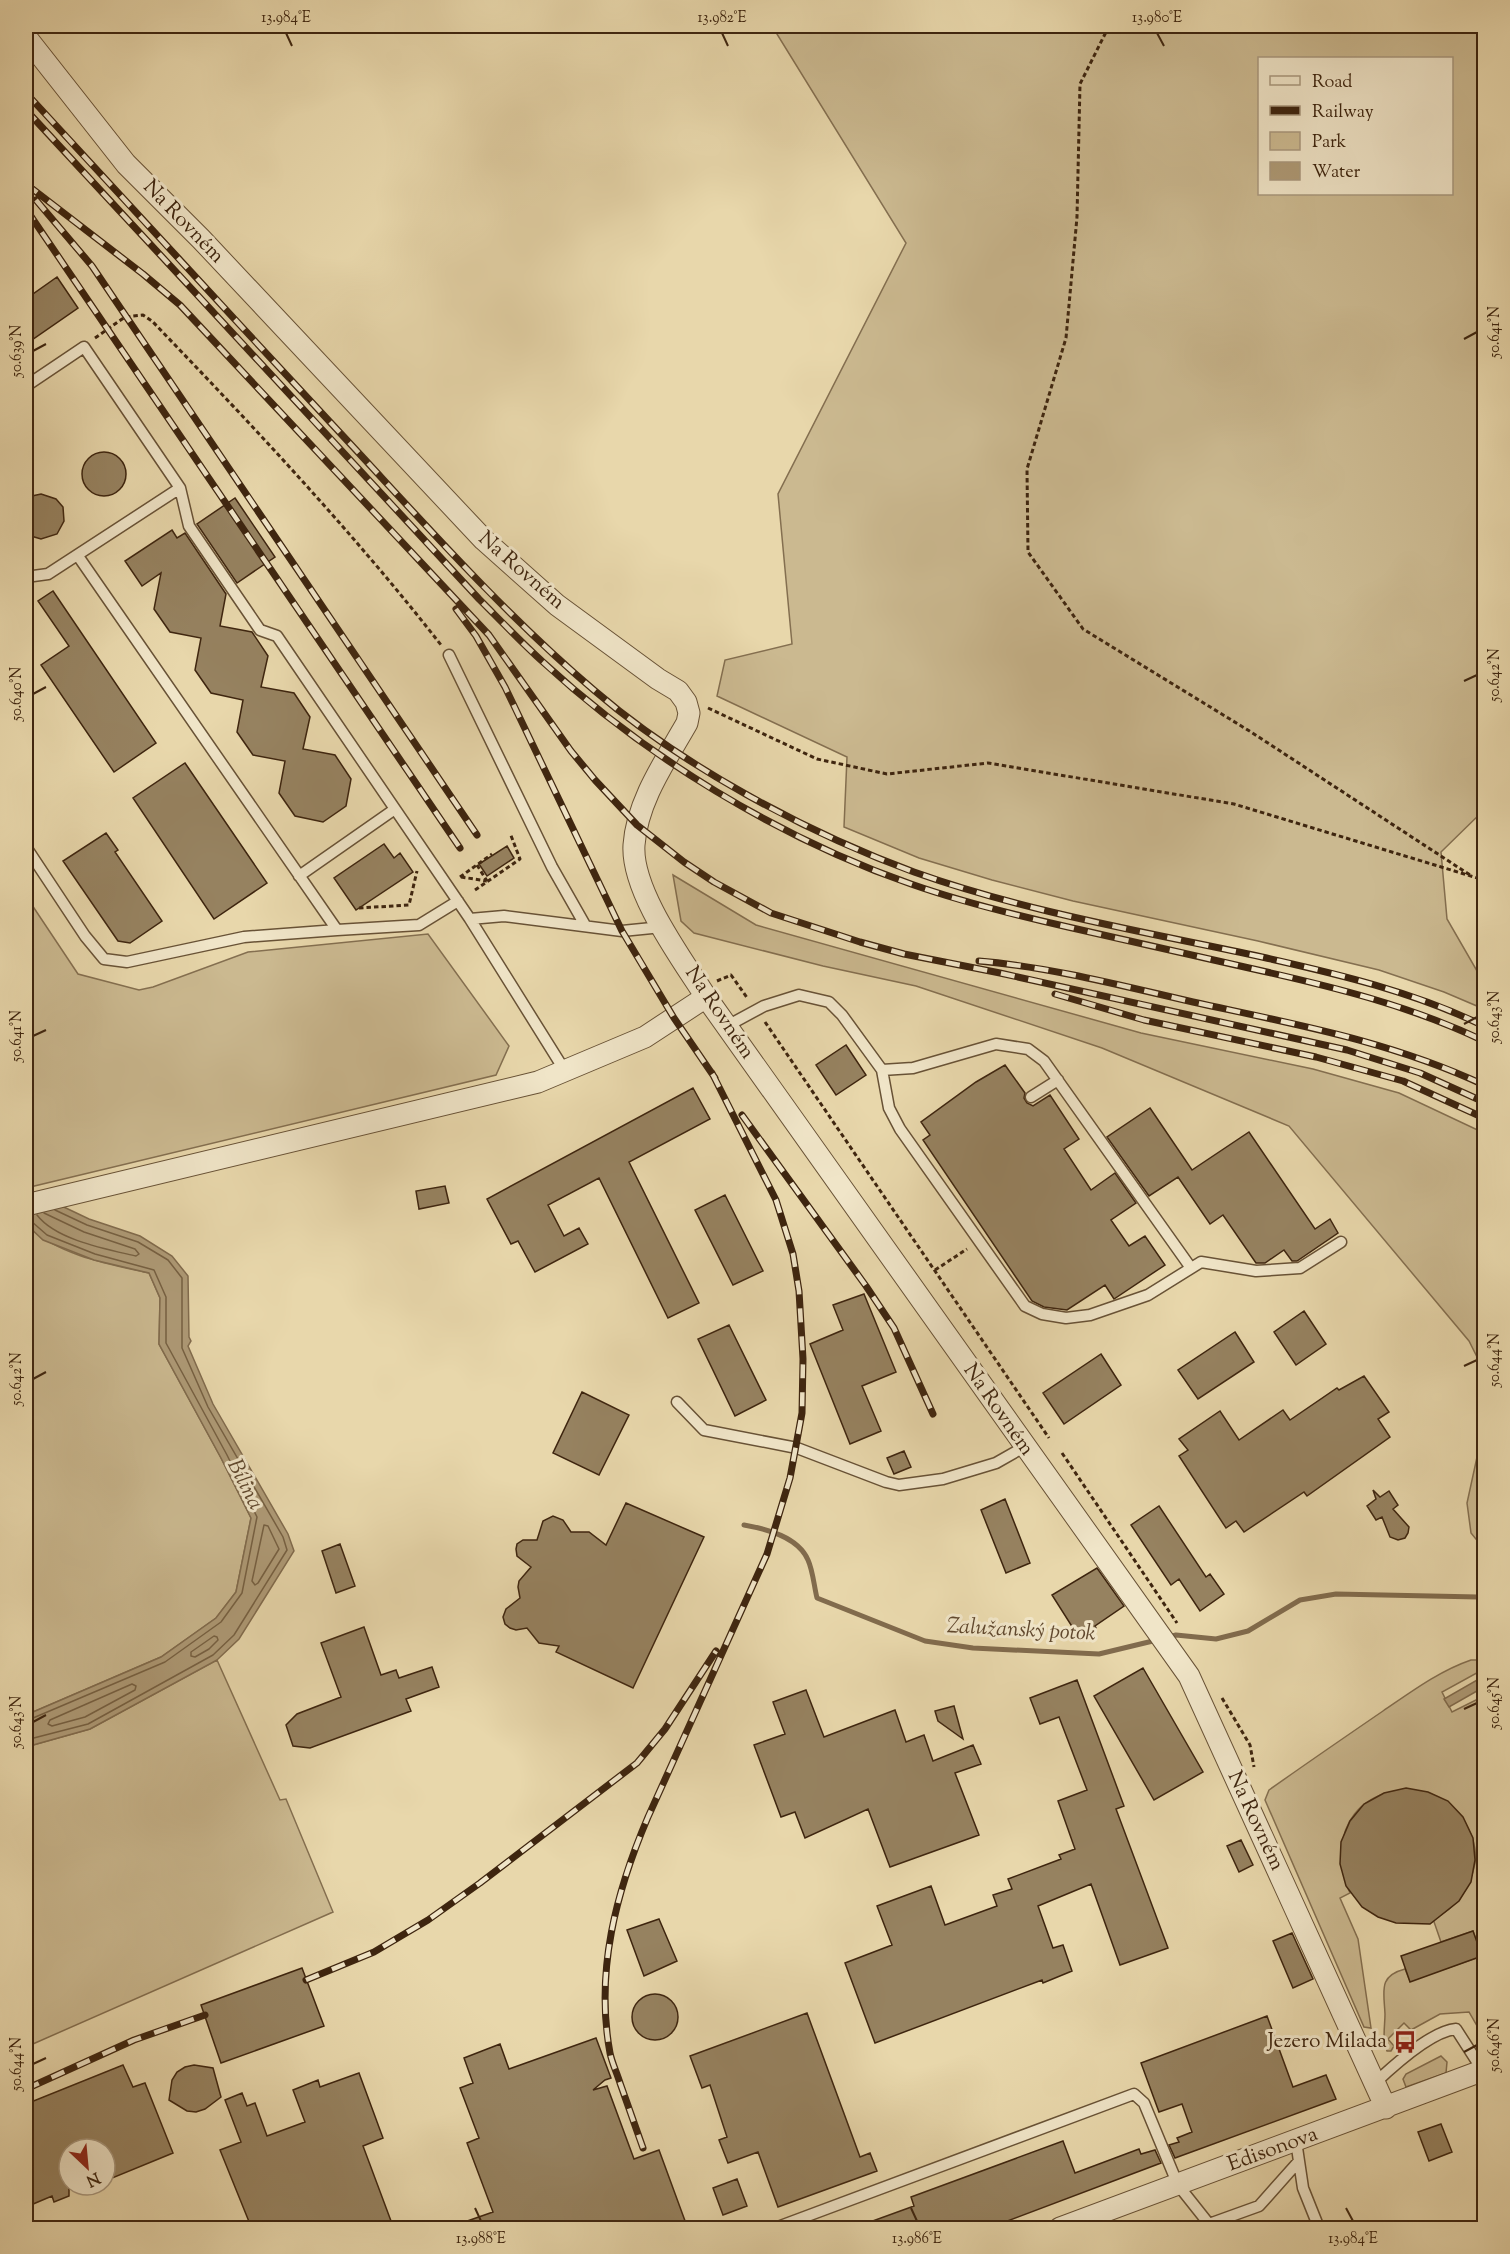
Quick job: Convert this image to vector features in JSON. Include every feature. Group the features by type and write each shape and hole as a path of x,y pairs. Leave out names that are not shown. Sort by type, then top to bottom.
{"street":[{"name":"Na Rovném","path":"26,37 126,164 201,239 484,540 557,605 658,680 678,691 686,702 689,713 687,723 666,758 646,800 637,825 634,847 638,872 662,927 711,990 727,1026 1024,1447 1189,1676 1386,2108"},
{"path":"26,1205 527,1085 645,1037 711,990"},
{"name":"Edisonova","path":"1073,2226 1178,2185 1298,2151 1386,2108 1484,2071"}],"lane":[{"path":"26,386 84,346 180,488 189,526 260,630 277,636 470,919 565,1071"},
{"path":"26,578 48,574 180,488"},
{"path":"78,556 337,930"},
{"path":"448,655 552,867 585,925"},
{"path":"299,876 395,809"},
{"path":"26,847 85,936 104,959 127,962 244,937 419,925 458,901"},
{"path":"470,919 504,916 622,931 662,927"},
{"path":"727,1026 764,1006 799,995 829,1002 842,1015 882,1070 889,1108 900,1129 1025,1306 1042,1314 1066,1318 1090,1315 1148,1295 1200,1262 1256,1271 1300,1268 1341,1242"},
{"path":"882,1070 913,1068 996,1044 1028,1049 1044,1061 1191,1268"},
{"path":"1031,1097 1058,1080"},
{"path":"677,1402 704,1430 797,1448 899,1485 943,1479 996,1463 1024,1447"},
{"path":"1376,2083 1393,2066 1445,2030 1456,2029 1484,2071"},
{"path":"775,2229 1134,2094 1144,2103 1178,2185 1209,2224 1258,2206 1298,2151"},
{"path":"1298,2151 1303,2188 1319,2229"}],"path":[{"path":"1109,26 1080,84 1077,217 1066,338 1027,469 1028,552 1083,629 1251,732 1470,875"},
{"path":"84,346 125,317 143,315 152,321 325,507 399,591 448,655"},
{"path":"686,702 718,711 817,759 887,774 988,763 1234,804 1485,880"},
{"path":"475,890 520,859 510,833"},
{"path":"487,881 460,877 492,854"},
{"path":"477,865 487,881"},
{"path":"359,908 409,905 417,871"},
{"path":"711,990 731,975 750,1001"},
{"path":"765,1020 1049,1438"},
{"path":"935,1271 973,1244"},
{"path":"1062,1453 1178,1624"}],"green space":[{"path":"772,26 1484,26 1484,810 1441,852 1447,919 1484,983 1484,1009 1444,992 1379,970 1073,901 992,880 919,858 844,827 847,757 717,696 725,660 792,644 778,494 906,243"},
{"path":"673,875 756,925 1141,1033 1313,1069 1399,1093 1484,1133 1484,1379 1480,1363 1469,1341 1289,1126 1102,1048 916,986 823,966 694,933 681,921"},
{"path":"26,896 78,974 139,990 248,952 428,934 509,1046 496,1075 26,1188"},
{"path":"30,1228 56,1246 86,1258 149,1273 160,1298 159,1344 251,1518 236,1592 216,1618 161,1657 26,1715 26,1229"},
{"path":"1484,1425 1484,1549 1471,1533 1467,1503"},
{"path":"217,1660 280,1800 286,1799 333,1912 26,2047 26,1747 90,1729"},
{"path":"1471,1660 1484,1660 1484,1669 1442,1692 1452,1712 1484,1696 1484,2038 1469,2012 1440,2014 1411,2030 1404,2023 1388,2039 1394,2046 1391,2051 1387,2051 1384,2037 1384,1992 1390,1976 1405,1969 1410,1981 1482,1956 1473,1931 1441,1942 1433,1919 1449,1909 1461,1897 1470,1881 1475,1854 1468,1828 1454,1808 1435,1796 1413,1790 1391,1792 1371,1800 1355,1814 1345,1833 1344,1871 1350,1893 1340,1898 1358,1939 1371,2028 1364,2027 1265,1800 1269,1790 1404,1697 1436,1676"},
{"path":"1441,2056 1447,2062 1446,2073 1406,2087 1403,2079 1406,2074"}],"water":[{"name":"Bílina","path":"26,1189 89,1219 140,1236 172,1256 188,1276 189,1337 191,1341 188,1346 213,1404 288,1534 294,1551 239,1639 217,1660 90,1729 26,1747 26,1715 161,1657 216,1618 236,1592 251,1518 159,1344 160,1298 149,1273 94,1260 43,1240 26,1224"},
{"path":"1484,1676 1484,1687 1449,1707 1444,1699"}],"building":[{"path":"57,277 78,308 26,344 26,299"},
{"path":"104,452 113,453 120,458 125,465 125,483 120,490 113,495 104,496 95,495 88,490 83,483 82,474 83,465 88,458 95,453"},
{"path":"41,494 56,499 63,507 64,521 57,534 41,539 31,536 26,531 26,501 32,496"},
{"path":"235,498 275,557 237,583 197,524"},
{"path":"172,530 177,538 185,533 226,594 220,626 252,632 268,656 261,687 294,693 310,717 303,749 335,755 351,779 346,806 323,822 295,816 279,793 285,761 253,755 237,732 243,700 211,693 195,670 201,638 170,632 154,609 161,573 142,586 125,561"},
{"path":"53,591 156,743 114,772 41,665 69,646 38,601"},
{"path":"185,763 267,883 214,919 133,798"},
{"path":"106,833 118,850 115,852 162,921 130,943 118,941 63,861"},
{"path":"384,844 394,858 400,853 413,872 356,910 334,878"},
{"path":"507,846 514,858 487,876 479,864"},
{"path":"846,1045 866,1075 836,1095 816,1065"},
{"path":"1005,1065 1025,1093 1024,1098 1027,1103 1033,1106 1050,1095 1079,1139 1064,1149 1091,1190 1115,1173 1136,1203 1111,1220 1129,1246 1145,1236 1165,1265 1114,1299 1105,1285 1067,1310 1044,1307 1032,1301 923,1140 930,1135 921,1122 976,1082"},
{"path":"693,1088 710,1119 629,1162 699,1303 668,1318 599,1178 548,1205 564,1236 579,1228 588,1244 535,1272 518,1241 511,1244 487,1199"},
{"path":"1150,1108 1192,1170 1249,1132 1315,1229 1330,1219 1338,1233 1297,1261 1292,1261 1284,1250 1265,1263 1256,1263 1223,1215 1210,1224 1178,1177 1149,1196 1107,1137"},
{"path":"445,1186 449,1203 419,1209 416,1191"},
{"path":"725,1195 763,1271 733,1285 695,1210"},
{"path":"864,1294 896,1372 862,1386 881,1431 850,1444 810,1344 843,1330 833,1305"},
{"path":"1304,1311 1326,1344 1296,1365 1274,1332"},
{"path":"729,1325 766,1400 735,1416 698,1339"},
{"path":"1235,1332 1254,1362 1198,1399 1178,1370"},
{"path":"1101,1354 1121,1385 1064,1424 1043,1393"},
{"path":"1364,1376 1389,1412 1378,1419 1390,1437 1307,1496 1304,1492 1244,1532 1236,1521 1226,1528 1179,1456 1188,1450 1179,1439 1220,1411 1239,1440 1283,1410 1290,1420 1337,1388 1339,1390"},
{"path":"582,1392 629,1415 599,1475 553,1453"},
{"path":"904,1451 911,1467 894,1474 887,1458"},
{"path":"1373,1490 1380,1497 1389,1491 1398,1505 1393,1509 1409,1527 1405,1538 1398,1540 1390,1537 1382,1517 1376,1520 1367,1506 1376,1499"},
{"path":"1005,1499 1030,1563 1006,1573 981,1510"},
{"path":"626,1503 704,1537 633,1688 556,1652 559,1646 539,1643 527,1628 516,1630 510,1628 505,1624 503,1617 506,1609 520,1598 519,1581 531,1567 517,1556 517,1544 523,1540 537,1540 543,1521 553,1516 563,1520 571,1532 589,1532 606,1545"},
{"path":"1159,1506 1206,1577 1210,1574 1224,1594 1200,1611 1179,1579 1171,1585 1131,1525"},
{"path":"340,1544 355,1586 336,1593 322,1551"},
{"path":"1097,1568 1124,1606 1095,1626 1096,1628 1083,1638 1081,1634 1078,1636 1052,1595"},
{"path":"364,1627 381,1675 396,1670 399,1678 432,1667 439,1687 406,1699 411,1711 310,1748 293,1746 286,1725 297,1714 341,1697 321,1643"},
{"path":"1143,1668 1203,1772 1154,1800 1094,1696"},
{"path":"1077,1680 1124,1806 1116,1809 1168,1948 1120,1965 1091,1884 1038,1906 1053,1948 1063,1945 1072,1971 1043,1983 1042,1980 875,2043 845,1963 892,1945 877,1906 931,1886 945,1925 997,1906 993,1895 1012,1889 1008,1879 1061,1859 1059,1855 1075,1849 1058,1801 1087,1790 1059,1717 1040,1724 1030,1698"},
{"path":"806,1690 824,1737 895,1710 906,1742 924,1735 933,1761 973,1745 981,1764 955,1773 979,1835 890,1867 868,1809 805,1838 795,1812 781,1817 754,1745 785,1734 773,1702"},
{"path":"954,1706 963,1739 938,1721 935,1711"},
{"path":"1406,1788 1428,1792 1448,1801 1463,1817 1473,1838 1475,1860 1471,1882 1459,1901 1430,1924 1396,1923 1378,1917 1362,1907 1346,1886 1340,1864 1341,1842 1350,1821 1364,1804 1384,1793"},
{"path":"1241,1840 1253,1865 1239,1872 1227,1846"},
{"path":"659,1919 677,1961 644,1976 627,1930"},
{"path":"1473,1931 1482,1956 1410,1982 1401,1956"},
{"path":"1292,1933 1313,1979 1293,1988 1273,1941"},
{"path":"302,1968 324,2026 221,2063 201,2005"},
{"path":"655,1994 671,2001 678,2017 671,2033 655,2040 639,2033 632,2017 639,2001"},
{"path":"807,2013 860,2157 870,2153 877,2171 778,2207 758,2152 728,2163 719,2140 727,2137 710,2085 702,2088 690,2056"},
{"path":"1267,2016 1293,2087 1326,2075 1336,2099 1175,2158 1169,2145 1179,2142 1177,2138 1192,2132 1182,2104 1159,2112 1141,2063"},
{"path":"596,2038 611,2078 593,2090 607,2086 634,2159 659,2150 688,2229 454,2229 453,2226 493,2212 467,2143 479,2138 460,2088 473,2083 464,2058 500,2044 509,2069"},
{"path":"123,2065 133,2087 145,2083 173,2153 117,2176 117,2137 57,2137 57,2197 66,2197 54,2202 52,2196 26,2207 26,2104"},
{"path":"194,2065 213,2068 221,2097 205,2109 196,2112 187,2111 169,2100 172,2080 177,2072"},
{"path":"359,2073 383,2138 363,2146 394,2229 252,2229 220,2150 241,2142 225,2100 242,2093 247,2106 255,2103 267,2136 305,2122 293,2090 318,2080 320,2087"},
{"path":"1441,2124 1452,2152 1429,2161 1418,2132"},
{"path":"1063,2141 1075,2173 1139,2149 1141,2154 1155,2150 1161,2163 986,2229 856,2229 856,2227 914,2206 911,2197"},
{"path":"737,2179 747,2206 723,2215 713,2188"}],"waterway":[{"name":"Zalužanský potok","path":"744,1525 781,1535 797,1545 810,1564 817,1598 925,1641 973,1648 1099,1654 1157,1640"},
{"name":"Zalužanský potok","path":"1169,1637 1176,1635 1216,1639 1248,1631 1300,1600 1336,1594 1478,1597"}],"railway":[{"path":"26,93 496,599 595,691 666,745 706,771 831,838 914,872 956,886 1043,910 1347,977 1430,1003 1484,1026"},
{"path":"26,110 479,599 583,697 670,762 764,819 812,843 911,884 1028,918 1339,990 1427,1017 1484,1041"},
{"path":"26,184 180,305 489,635 571,751 595,780 637,825 714,882 771,913 860,942 904,954 1347,1050 1420,1073 1484,1102"},
{"path":"36,200 92,266 477,835"},
{"path":"26,209 460,848"},
{"path":"456,609 476,636 505,687 622,931 674,1018 715,1078"},
{"path":"979,961 1087,978 1305,1026 1377,1045 1484,1085"},
{"path":"1055,994 1144,1020 1316,1057 1403,1081 1484,1118"},
{"path":"643,2148 610,2053 605,1992 611,1932 626,1874 648,1817 767,1554 790,1478 802,1413 803,1359 799,1291 793,1254 776,1200 712,1073"},
{"path":"742,1115 894,1328 933,1414"},
{"path":"306,1980 374,1952 428,1920 637,1763 665,1729 716,1651"},
{"path":"26,2089 134,2040 205,2015"}],"place":[{"name":"Jezero Milada","path":"1405,2042"}]}
